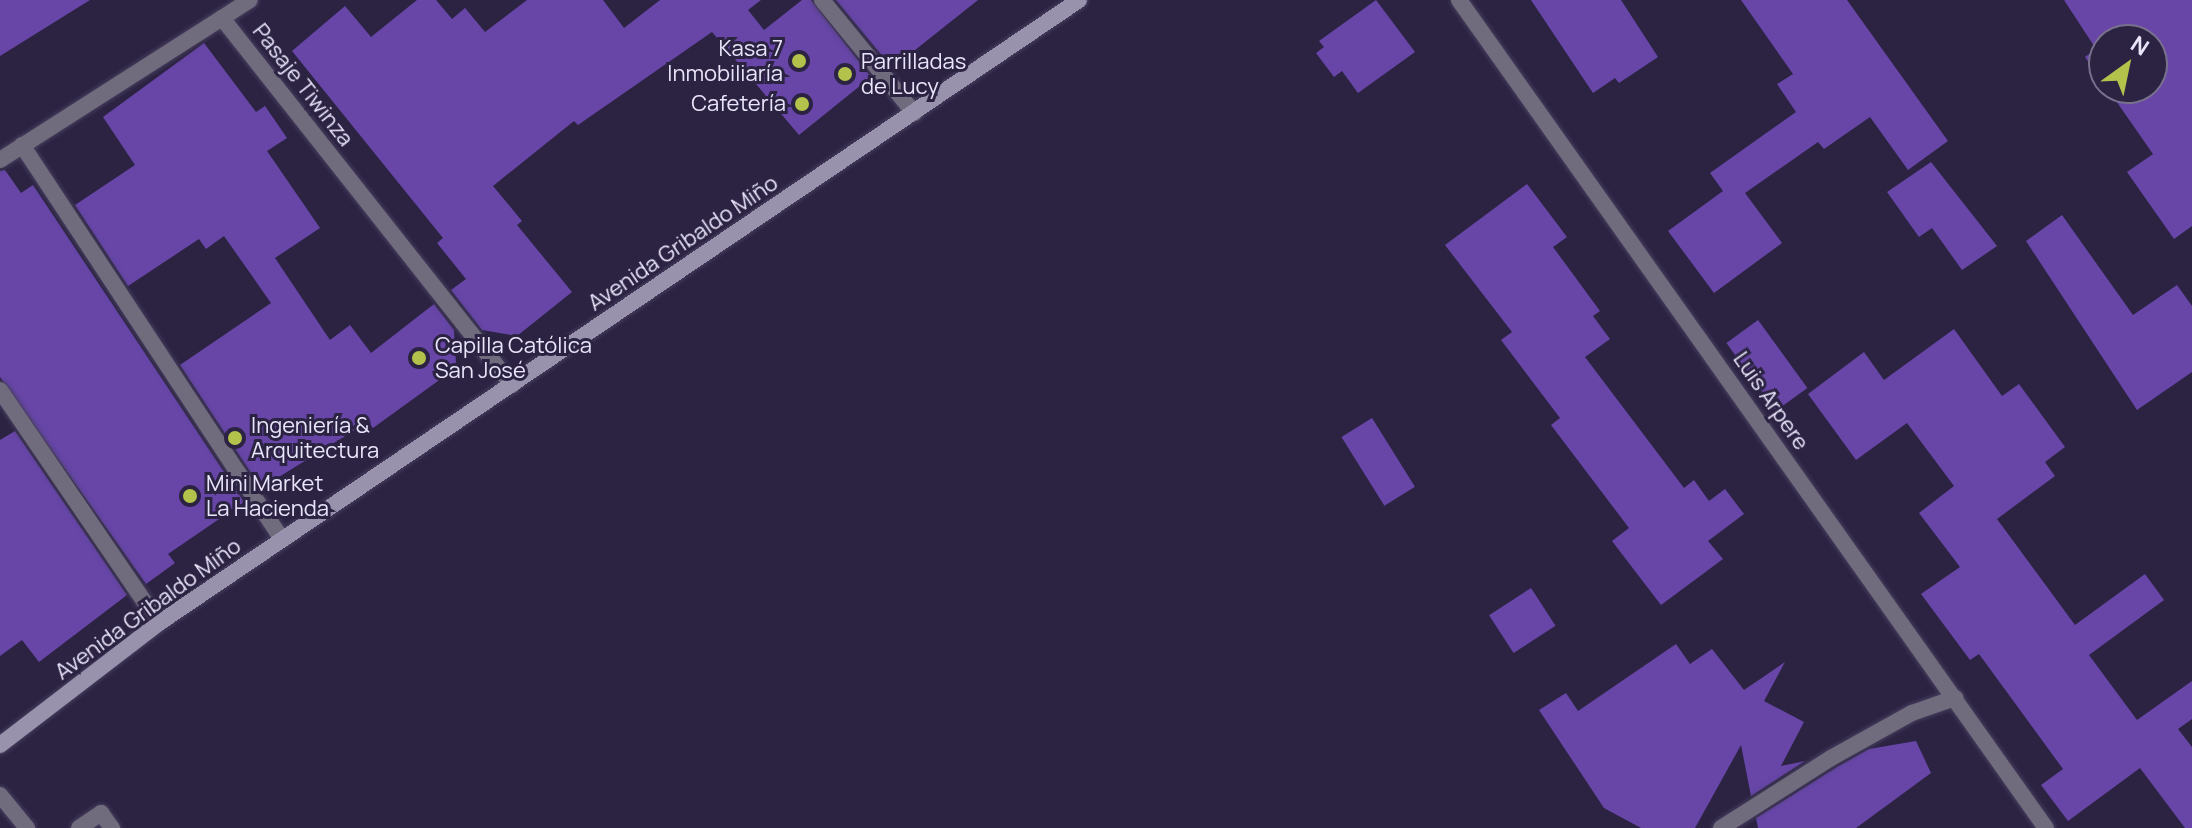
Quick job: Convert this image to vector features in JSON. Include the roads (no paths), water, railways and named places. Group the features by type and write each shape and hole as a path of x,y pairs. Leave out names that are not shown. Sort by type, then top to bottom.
{"street":[{"path":"222,18 250,0"},
{"path":"822,0 914,113"},
{"name":"Avenida Gribaldo Miño","path":"0,745 159,623 1079,0"},
{"name":"Luis Arpere","path":"1459,0 2046,828"},
{"name":"Pasaje Tiwinza","path":"0,160 222,18 512,385"},
{"path":"22,145 282,540"},
{"path":"0,390 159,623"},
{"path":"1721,828 1831,758 1912,713 1955,698"},
{"path":"0,795 27,828"},
{"path":"79,828 101,813 112,828"}],"place":[{"name":"Kasa 7 Inmobiliaría","path":"799,61"},
{"name":"Parrilladas de Lucy","path":"845,74"},
{"name":"Cafetería","path":"802,104"},
{"name":"Capilla Católica San José","path":"419,358"},
{"name":"Ingeniería & Arquitectura","path":"235,438"},
{"name":"Mini Market La Hacienda","path":"190,496"}]}
